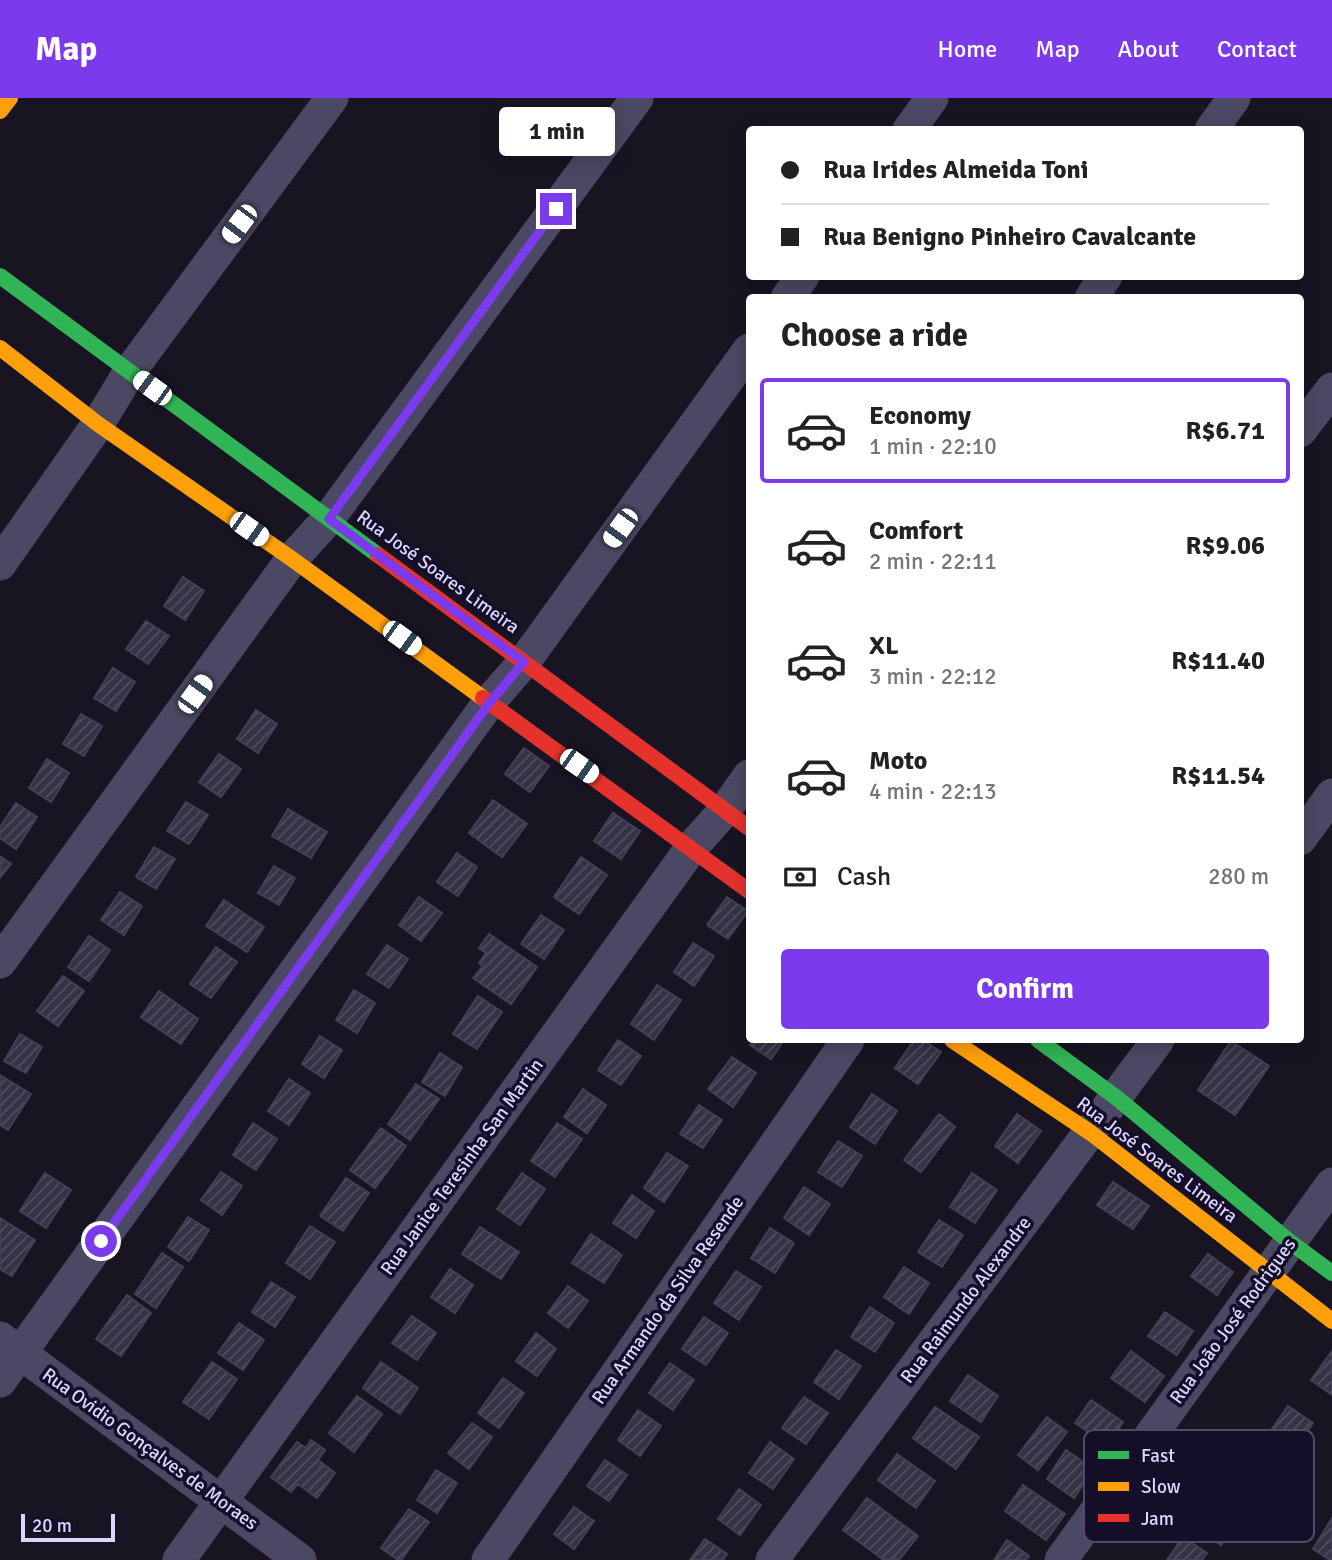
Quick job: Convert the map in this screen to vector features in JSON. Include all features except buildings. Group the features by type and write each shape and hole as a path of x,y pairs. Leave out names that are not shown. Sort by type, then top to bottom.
{"street":[{"path":"0,111 10,98"},
{"path":"0,564 98,424 130,372 332,98"},
{"path":"0,962 292,559 329,519 637,98"},
{"path":"912,126 932,98"},
{"path":"1215,126 1234,98"},
{"name":"Rua José Soares Limeira","path":"0,276 737,819"},
{"path":"0,348 98,424 292,559 746,889"},
{"path":"0,1381 10,1346 490,702 524,662 746,355"},
{"path":"1304,426 1332,389"},
{"name":"Rua Janice Teresinha San Martin","path":"179,1560 692,847 737,819 746,787"},
{"path":"1304,834 1332,795"},
{"name":"Rua Armando da Silva Resende","path":"488,1560 846,1043"},
{"name":"Rua José Soares Limeira","path":"956,1043 1091,1133 1332,1321"},
{"name":"Rua José Soares Limeira","path":"1042,1043 1117,1098 1290,1242 1332,1273"},
{"name":"Rua Raimundo Alexandre","path":"772,1560 1156,1043"},
{"name":"Rua João José Rodrigues","path":"1154,1430 1332,1184"},
{"name":"Rua Ovidio Gonçalves de Moraes","path":"10,1346 300,1560"},
{"name":"Rua João José Rodrigues","path":"1060,1560 1084,1527"}],"traffic: fast":[{"path":"0,276 378,555"},
{"path":"1042,1043 1117,1098 1290,1242 1332,1273"}],"traffic: slow":[{"path":"0,111 10,98"},
{"path":"0,348 98,424 292,559 483,698"},
{"path":"956,1043 1091,1133 1332,1321"}],"traffic: jam":[{"path":"378,555 746,826"},
{"path":"483,698 746,889"}],"route":[{"path":"101,1241 490,702 524,662 329,519 556,209"}]}
